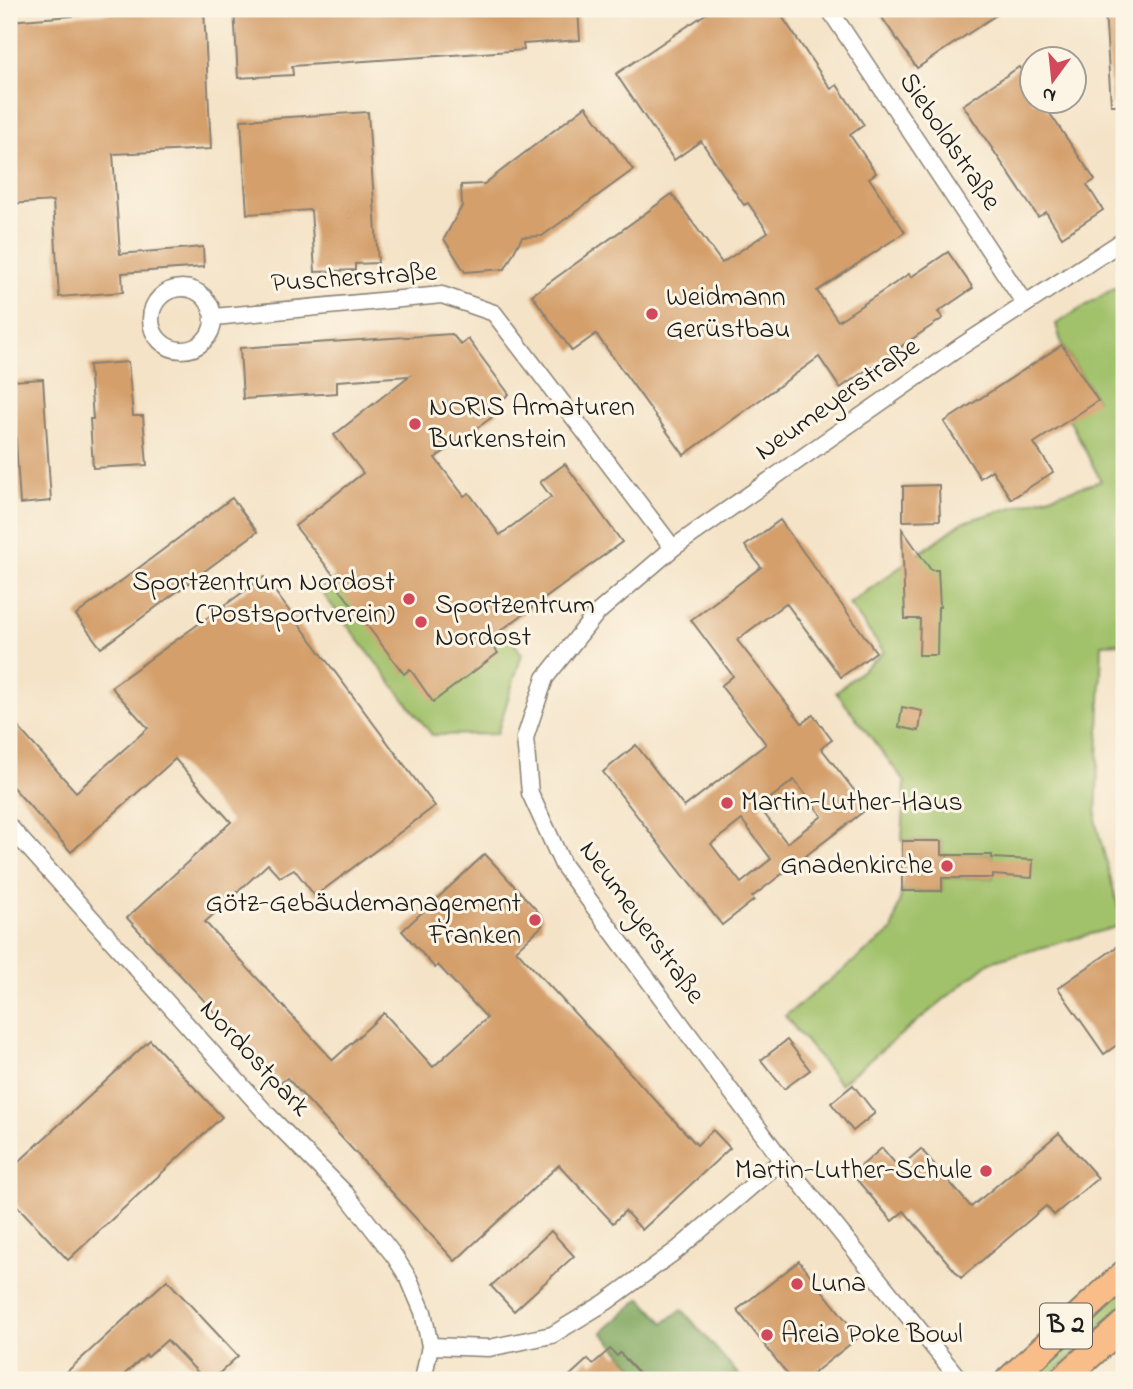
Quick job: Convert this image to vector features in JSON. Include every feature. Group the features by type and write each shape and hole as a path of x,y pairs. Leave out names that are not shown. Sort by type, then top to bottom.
{"main road":[{"name":"B 2","path":"1009,1380 1124,1274"},
{"name":"B 2","path":"1062,1380 1124,1324"}],"street":[{"name":"Sieboldstraße","path":"829,9 1025,304"},
{"name":"Neumeyerstraße","path":"960,1380 782,1160 563,864 530,793 525,738 545,678 596,614 673,548 886,398 1124,240"},
{"name":"Puscherstraße","path":"214,317 442,295 494,313 673,548"},
{"name":"Nordostpark","path":"9,826 266,1112 345,1193 410,1279 423,1312 430,1346 423,1380"},
{"path":"430,1346 489,1348 552,1335 606,1302 677,1250 782,1160"}],"green space":[{"path":"1124,282 1124,643 1102,644 1096,823 1123,925 990,962 840,1084 785,1016 892,931 902,891 942,891 942,878 993,878 992,855 942,855 942,841 902,841 905,782 836,692 884,652 849,604 963,522 1101,481 1069,419 1097,400 1062,345 1056,324"},
{"name":"Sportzentrum Nordost","path":"417,517 522,654 497,734 432,735 320,590"},
{"path":"1124,1287 1124,1309 1046,1380 1035,1369"},
{"path":"641,1298 664,1323 682,1309 743,1380 646,1380 602,1332"}],"building":[{"path":"110,9 204,9 211,149 113,154 120,254 203,247 204,267 122,273 123,292 59,297 53,201 9,204 9,21 110,13"},
{"path":"234,9 578,9 580,40 523,44 524,50 292,66 293,75 238,78"},
{"path":"713,9 777,9 831,89 837,85 864,125 850,135 876,173 869,178 905,232 817,291 838,321 948,252 973,288 938,312 943,318 840,388 819,357 684,455 596,334 572,351 532,295 672,194 722,263 768,232 748,203 744,205 701,141 674,160 616,74"},
{"path":"876,9 1005,9 917,68"},
{"path":"1105,9 1124,9 1124,105 1111,105"},
{"path":"1018,68 1018,116 1052,116 1095,180 1087,185 1103,210 1062,237 1046,212 1038,217 963,105"},
{"path":"586,106 633,170 542,236 522,237 505,269 465,272 444,239 462,206 461,185 484,184"},
{"path":"368,112 378,263 355,264 355,270 315,272 311,210 247,214 241,120"},
{"path":"452,334 461,345 468,339 509,394 494,406 498,413 435,458 464,496 469,493 500,535 551,497 540,482 565,464 622,542 488,640 498,653 433,702 410,669 404,674 295,526 363,473 334,435 409,376 337,381 337,393 243,399 240,348"},
{"path":"1062,345 1098,401 1034,443 1053,472 1011,499 992,470 980,478 944,422"},
{"path":"128,362 133,416 143,416 147,465 93,468 89,365"},
{"path":"43,379 51,501 20,504 12,381"},
{"path":"939,485 940,520 903,521 903,486"},
{"path":"232,498 257,532 101,648 76,615"},
{"path":"780,520 876,652 841,677 786,603 737,640 802,723 813,715 832,740 821,748 868,808 752,897 754,900 722,925 603,772 636,745 684,807 766,744 721,686 733,676 691,620 761,567 745,546","holes":["794,780 822,816 787,843 759,807","742,820 771,859 741,883 711,844"]},
{"path":"902,529 931,570 938,570 940,607 937,655 919,655 920,619 905,619"},
{"path":"264,577 435,806 315,896 294,869 280,877 268,864 205,922 333,1060 384,1013 433,1067 487,1018 438,965 435,968 402,931 485,854 543,917 542,926 516,950 697,1145 713,1130 730,1148 642,1230 625,1211 613,1223 559,1165 455,1261 287,1078 281,1083 127,918 231,822 175,759 71,852 9,783 9,717 76,792 148,728 111,687"},
{"path":"902,707 922,711 919,731 899,727"},
{"name":"Gnadenkirche","path":"902,841 942,841 942,855 992,855 992,858 1033,860 1032,878 993,875 993,878 942,878 942,891 902,891"},
{"path":"1124,942 1124,1040 1104,1054 1058,988"},
{"path":"150,1040 222,1117 68,1260 9,1197 9,1171"},
{"path":"787,1040 810,1070 784,1089 761,1060"},
{"path":"853,1085 875,1113 853,1131 831,1103"},
{"path":"1059,1133 1098,1178 1054,1215 1046,1206 961,1278 904,1211 892,1221 852,1174 882,1148 899,1168 921,1149 971,1207"},
{"path":"551,1231 574,1256 514,1311 491,1286"},
{"path":"799,1261 859,1337 805,1380 792,1380 737,1310"},
{"path":"167,1280 238,1356 212,1380 205,1380 167,1340 118,1380 58,1380"},
{"path":"610,1349 617,1356 620,1353 645,1380 565,1380 588,1359 593,1364"}],"place":[{"name":"Weidmann Gerüstbau","path":"652,314"},
{"name":"NORIS Armaturen Burkenstein","path":"415,424"},
{"name":"Sportzentrum Nordost (Postsportverein)","path":"409,599"},
{"name":"Sportzentrum Nordost","path":"421,622"},
{"name":"Martin-Luther-Haus","path":"727,803"},
{"name":"Gnadenkirche","path":"947,866"},
{"name":"Götz-Gebäudemanagement Franken","path":"535,920"},
{"name":"Martin-Luther-Schule","path":"986,1171"},
{"name":"Luna","path":"797,1284"},
{"name":"Areia Poke Bowl","path":"767,1335"}]}
